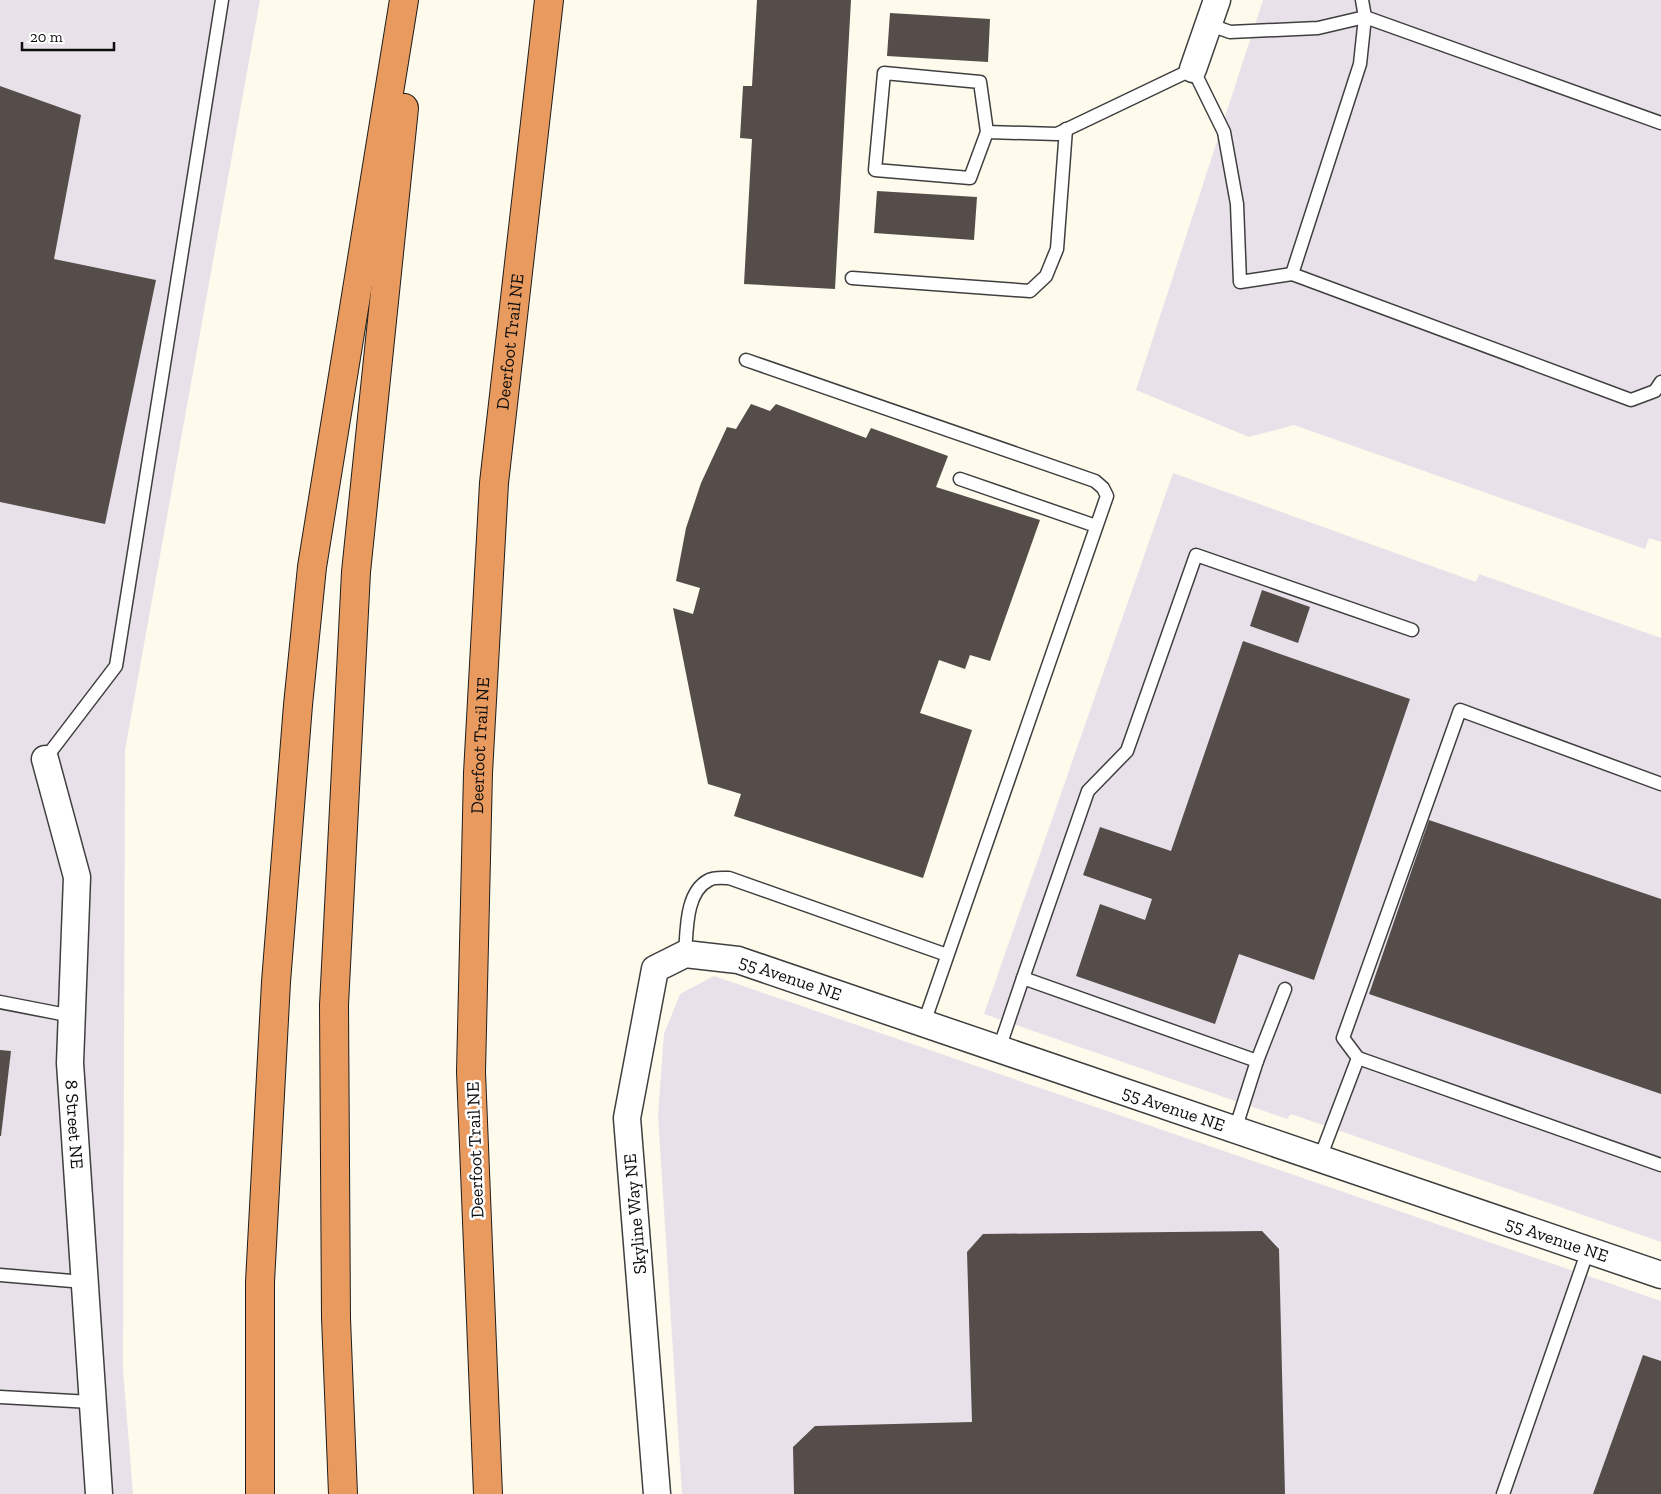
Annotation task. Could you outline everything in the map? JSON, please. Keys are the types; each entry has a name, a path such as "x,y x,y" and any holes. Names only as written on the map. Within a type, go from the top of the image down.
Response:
{"highway":[{"path":"260,1494 260,1282 276,982 298,705 312,567 404,0"},
{"path":"343,1494 336,1318 334,1005 356,572 415,0"},
{"name":"Deerfoot Trail NE","path":"488,1494 472,1072 478,773 494,483 549,0"}],"street":[{"path":"1193,70 1212,12"},
{"name":"8 Street NE","path":"44,759 77,877 70,1063 99,1494"},
{"name":"55 Avenue NE","path":"685,954 738,960 1661,1275"},
{"name":"Skyline Way NE","path":"657,1494 627,1118 655,968 685,954"}],"lane":[{"path":"44,759 116,666 222,0"},
{"path":"1292,274 1360,64 1365,17 1362,0"},
{"path":"1212,12 1230,32 1318,28 1365,17 1661,123"},
{"path":"987,132 1058,134 1193,70 1224,132 1237,204 1240,282 1292,274 1631,400 1655,391 1661,382"},
{"path":"884,73 980,82 987,132 970,178 875,170 884,73"},
{"path":"852,278 1030,291 1046,276 1057,249 1066,129"},
{"path":"746,360 1095,481 1103,488 1107,496 924,1023"},
{"path":"960,479 1096,526"},
{"path":"999,1049 1088,791 1127,751 1196,555 1412,630"},
{"path":"1661,784 1460,710 1343,1038 1358,1058 1661,1165"},
{"path":"685,954 688,915 696,891 710,879 728,878 947,955"},
{"path":"1023,978 1257,1061"},
{"path":"1235,1130 1257,1061 1285,989"},
{"path":"0,1002 72,1016"},
{"path":"1320,1158 1358,1058"},
{"path":"1502,1494 1588,1250"},
{"path":"0,1275 84,1282"},
{"path":"0,1397 92,1402"}],"shaded area":[{"path":"0,0 260,0 125,750 123,1369 133,1494 0,1494"},
{"path":"1263,0 1661,0 1661,542 1649,538 1645,549 1294,425 1249,437 1136,390"},
{"path":"1173,473 1476,582 1479,574 1661,638 1661,1242 1291,1114 1287,1119 984,1014"},
{"path":"714,976 1661,1301 1661,1494 682,1494 658,1115 664,1034 680,994"}],"building":[{"path":"757,0 851,0 835,289 744,284 752,139 740,138 743,86 752,86"},
{"path":"890,13 990,19 988,62 887,56"},
{"path":"0,86 81,115 54,259 156,280 105,524 0,502"},
{"path":"877,191 977,197 974,240 874,233"},
{"path":"751,404 770,411 776,404 866,438 871,428 948,456 936,487 1040,520 990,661 970,655 965,669 939,660 920,713 972,730 923,878 734,816 741,794 708,784 673,608 693,614 700,588 676,581 686,528 701,483 727,427 736,429"},
{"path":"1262,590 1310,607 1298,643 1250,626"},
{"path":"1243,641 1410,699 1314,980 1239,954 1215,1024 1076,976 1100,904 1145,920 1152,899 1083,875 1100,827 1171,851"},
{"path":"1429,820 1661,899 1661,1094 1369,994"},
{"path":"0,1050 11,1051 1,1136 0,1136"},
{"path":"1262,1231 1279,1249 1285,1494 794,1494 793,1447 815,1426 972,1422 967,1252 983,1234"},
{"path":"1643,1355 1661,1361 1661,1494 1593,1494"}]}
